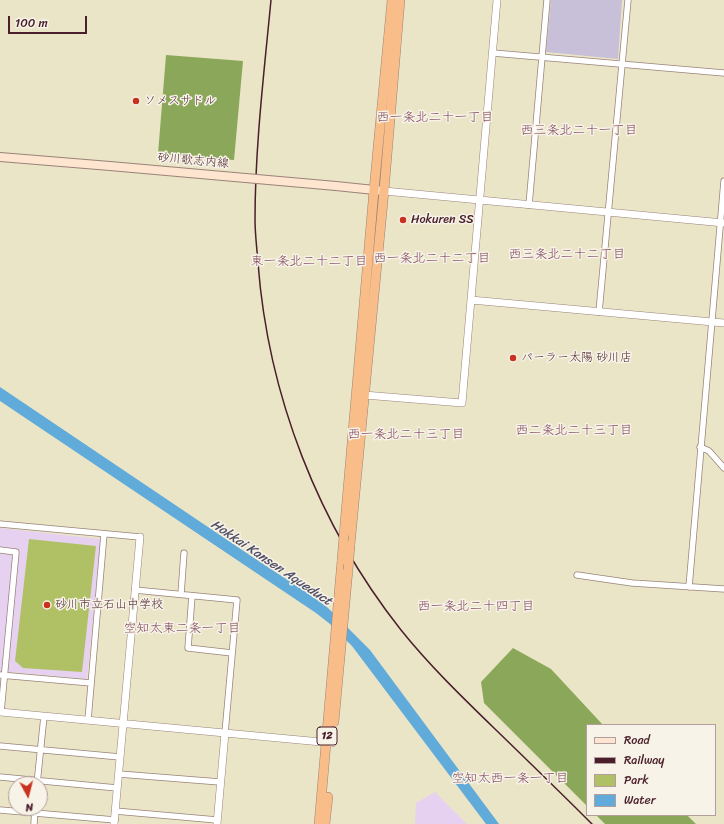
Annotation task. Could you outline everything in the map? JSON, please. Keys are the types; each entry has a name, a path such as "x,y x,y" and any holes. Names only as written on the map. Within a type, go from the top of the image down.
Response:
{"highway":[{"name":"12","path":"319,824 338,649 344,535 392,0"},
{"name":"12","path":"341,611 348,570 384,191 400,0"},
{"name":"12","path":"325,824 329,742"}],"main road":[{"name":"砂川歌志内線","path":"0,157 384,191"}],"street":[{"path":"364,395 462,403 497,0"},
{"path":"529,205 547,0"},
{"path":"599,312 610,212 628,0"},
{"path":"493,53 724,74"},
{"path":"689,586 700,447 722,222 724,181"},
{"path":"384,191 722,222"},
{"path":"471,300 724,323"},
{"path":"700,447 709,451 724,468"},
{"path":"0,524 140,537 114,822 48,812"},
{"path":"88,720 104,534"},
{"path":"0,550 16,552 2,676 0,712 329,742"},
{"path":"180,594 184,552"},
{"path":"577,575 632,583 724,589"},
{"path":"115,811 217,822 237,600 135,590"},
{"path":"192,596 188,648 232,653"},
{"path":"2,676 91,683"},
{"path":"38,776 44,716"},
{"path":"0,746 120,757"},
{"path":"119,774 220,782"},
{"path":"48,783 117,788"}],"shaded area":[{"path":"551,0 622,0 618,59 546,52"},
{"name":"砂川市立石山中学校","path":"0,528 101,539 87,679 0,671"},
{"path":"435,792 467,824 415,824 416,803"}],"green space":[{"path":"166,55 243,61 234,160 158,154"},
{"name":"砂川市立石山中学校","path":"29,539 96,546 82,672 23,668 15,661"},
{"path":"513,648 551,669 602,724 586,724 586,805 484,703 481,682"},
{"path":"597,816 688,816 696,824 605,824"}],"water":[{"path":"0,387 328,608 370,650 499,824 486,824 352,646 330,624 316,613 0,401"}],"railway":[{"path":"271,0 258,138 255,193 256,236 264,312 273,361 286,409 302,457 322,503 345,547 371,589 401,630 458,693 592,824"}],"place":[{"name":"ソメスサドル","path":"136,101"},
{"name":"Hokuren SS","path":"403,220"},
{"name":"パーラー太陽 砂川店","path":"513,358"},
{"name":"砂川市立石山中学校","path":"47,605"}],"district":[{"name":"西一条北二十一丁目","path":"435,118"},
{"name":"西三条北二十一丁目","path":"579,131"},
{"name":"西三条北二十二丁目","path":"567,255"},
{"name":"西一条北二十二丁目","path":"432,259"},
{"name":"東一条北二十二丁目","path":"309,262"},
{"name":"西二条北二十三丁目","path":"574,431"},
{"name":"西一条北二十三丁目","path":"406,435"},
{"name":"西一条北二十四丁目","path":"476,607"},
{"name":"空知太東二条一丁目","path":"182,629"},
{"name":"空知太西一条一丁目","path":"510,779"}],"water label":[{"name":"Hokkai Kansen Aqueduct","path":"271,563"}]}
